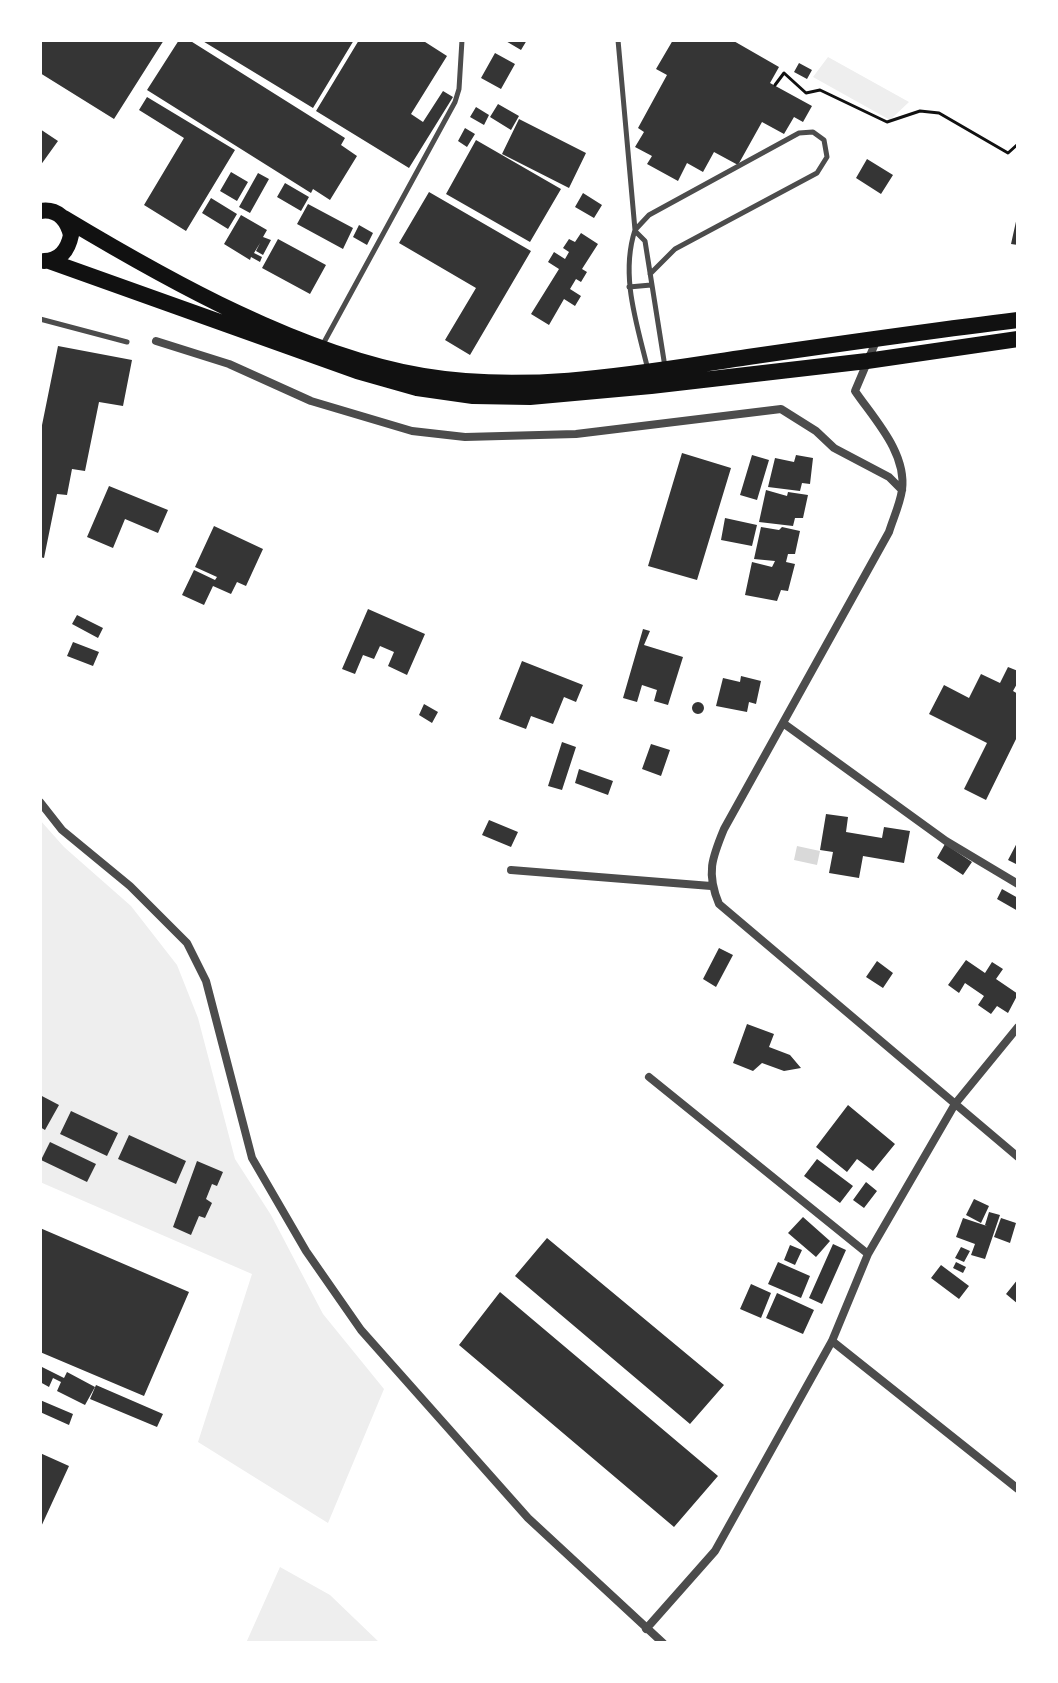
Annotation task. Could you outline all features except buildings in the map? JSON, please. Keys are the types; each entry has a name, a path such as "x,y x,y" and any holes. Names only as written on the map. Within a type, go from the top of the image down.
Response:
{"highway":[{"path":"40,211 56,212 143,265 319,353"},
{"path":"45,261 58,258 69,244 71,235 64,218"},
{"path":"45,261 319,353 420,375 474,382 658,378 867,361 1018,339"},
{"path":"658,378 877,338 1018,320"}],"street":[{"path":"877,338 855,391 891,443 901,471 902,490 889,532 724,829 710,870 711,886 719,904 1018,1157"},
{"path":"156,341 229,364 311,401 412,431 465,437 576,434 781,409 816,431 834,448 889,477 902,490"},
{"path":"783,723 946,841 1018,884"},
{"path":"40,802 62,830 130,886 187,943 206,981 252,1158 306,1251 361,1330 528,1518 663,1643"},
{"path":"511,870 711,886"},
{"path":"646,1629 715,1551 832,1341 868,1254 955,1104 1018,1027"},
{"path":"649,1077 868,1254"},
{"path":"832,1341 1018,1489"}],"lane":[{"path":"319,353 455,102 459,89 462,40"},
{"path":"618,40 635,230 628,252 629,287 658,378"},
{"path":"635,230 649,215 799,133 813,132 824,140 827,157 817,173 675,249 650,274"},
{"path":"635,230 645,241 658,378"},
{"path":"629,287 651,285"},
{"path":"40,319 127,342"}],"path":[{"path":"775,85 784,73 806,93 820,90 887,122 920,111 939,113 1008,153 1018,144"}],"shaded area":[{"path":"828,57 909,102 890,120 813,77"},
{"path":"40,820 64,847 131,906 177,965 198,1018 235,1159 271,1215 323,1314 384,1389 328,1523 198,1442 252,1274 40,1182"},
{"path":"797,846 820,851 817,865 794,860"},
{"path":"280,1567 330,1595 380,1643 246,1643"}]}
